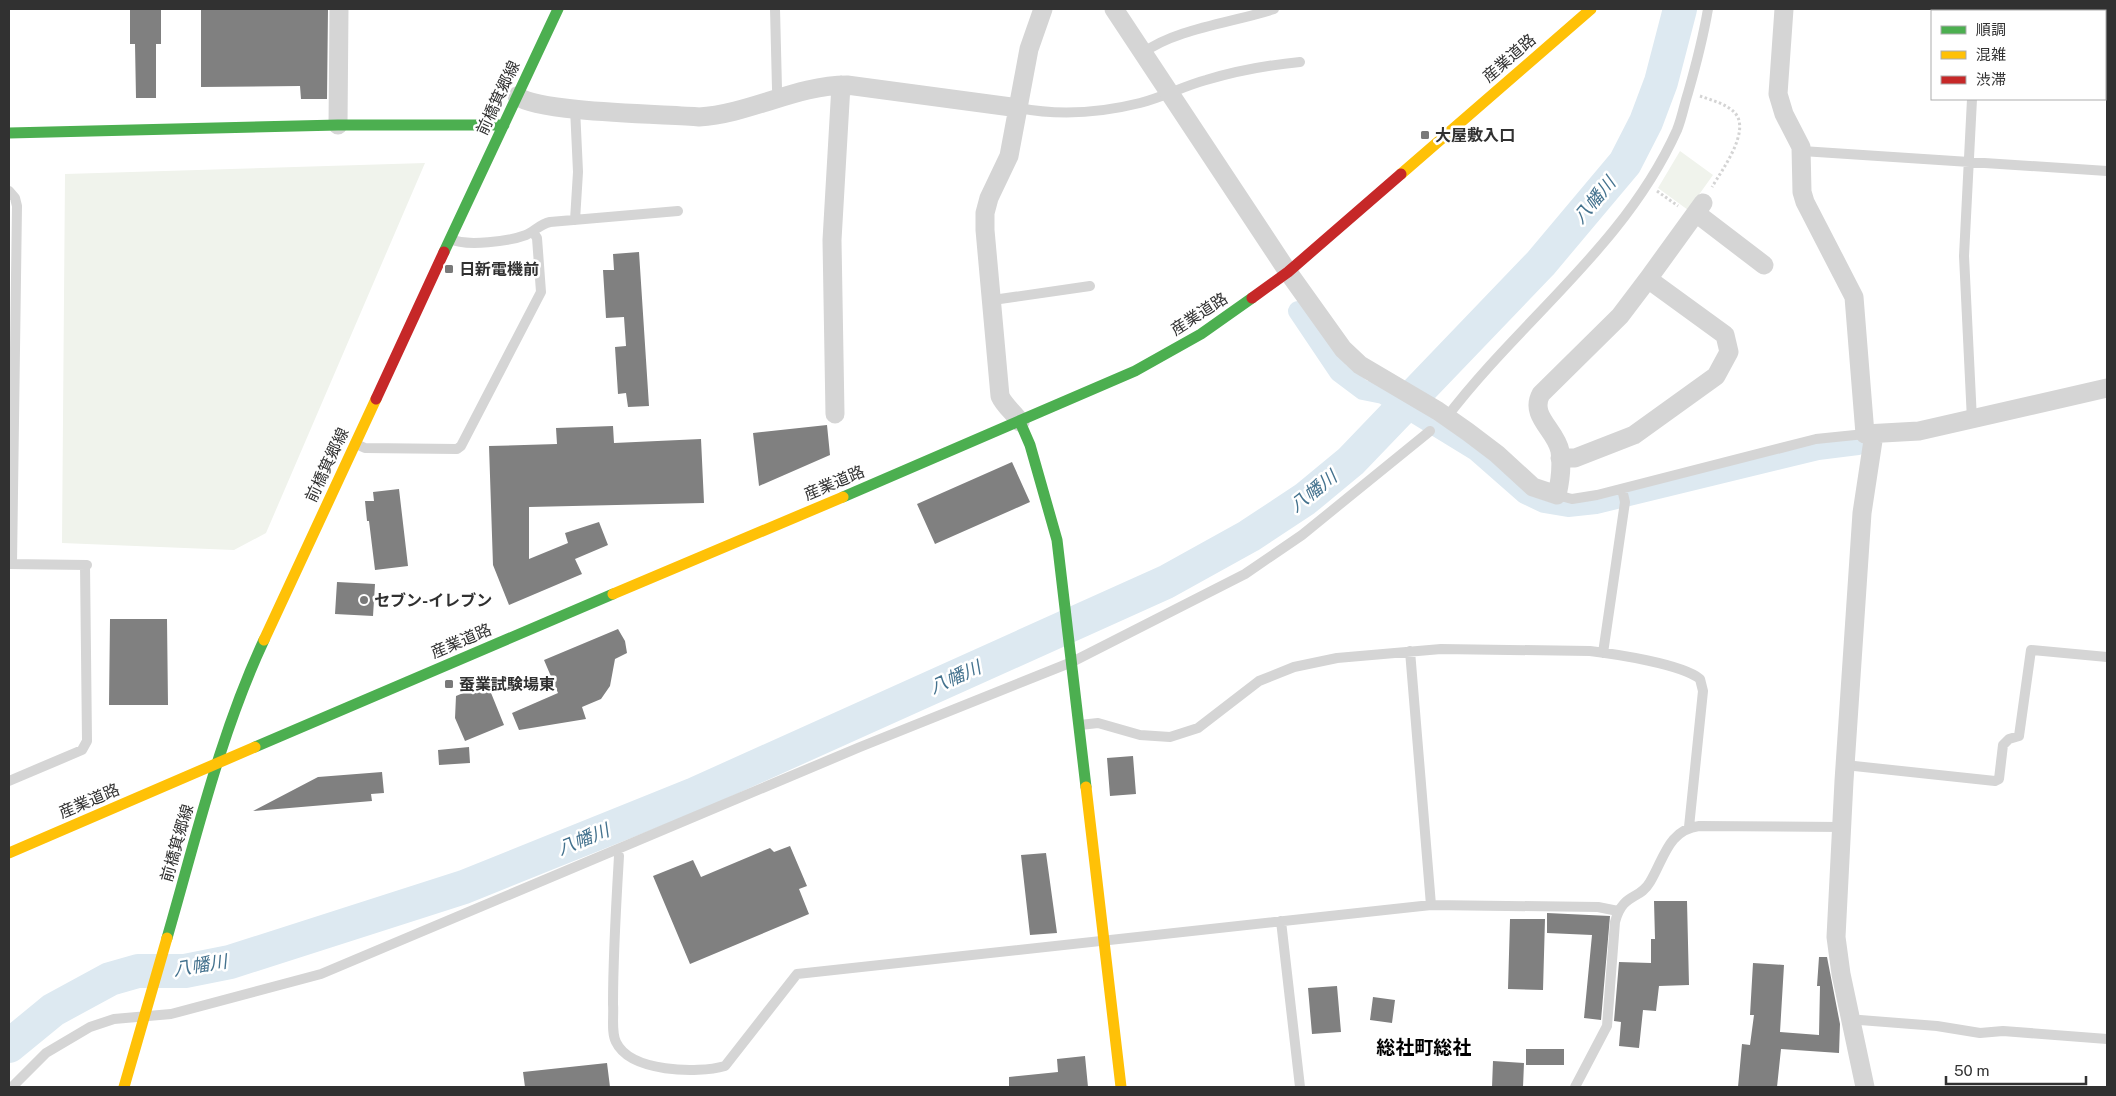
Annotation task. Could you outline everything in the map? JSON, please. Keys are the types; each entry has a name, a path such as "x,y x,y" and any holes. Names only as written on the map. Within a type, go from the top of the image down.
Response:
{"street":[{"path":"338,125 339,9"},
{"name":"前橋箕郷線","path":"145,1013 217,765 250,669 558,9"},
{"path":"1043,9 1029,49 1009,156 989,198 985,213 985,230 993,300 1000,396 1005,406 1015,413 1030,445 1052,516 1057,540 1105,940 1120,1087"},
{"path":"1114,9 1167,92 1288,272 1343,349 1360,365 1442,415 1497,454 1533,487 1557,495 1560,458 1558,447 1537,410 1538,399 1620,316 1697,211 1764,265"},
{"name":"産業道路","path":"9,853 464,657 1020,422 1103,386 1167,353 1237,310 1288,272 1591,9"},
{"path":"1784,9 1778,94 1784,114 1802,150 1802,192 1805,202 1854,297 1869,434 1845,765 1836,937 1840,974 1865,1087"},
{"path":"517,96 529,102 575,108 709,116 841,85 1019,108"},
{"path":"835,414 832,240 841,85"},
{"path":"9,133 338,125 504,125"},
{"path":"1560,458 1574,458 1634,435 1716,376 1729,352 1725,335 1648,279"},
{"path":"1869,434 1919,431 2107,388"},
{"path":"124,1087 145,1013"}],"lane":[{"path":"775,9 777,89 780,98"},
{"path":"1143,53 1154,45 1199,29 1274,9"},
{"path":"1442,415 1607,242 1648,184 1678,128 1698,60 1708,9"},
{"path":"1019,108 1048,113 1105,110 1142,102 1207,79 1274,64 1300,62"},
{"path":"1972,100 1964,256 1972,420"},
{"path":"575,108 578,172 575,220"},
{"path":"1802,150 1968,163 2107,171"},
{"path":"9,191 15,198 17,206 11,564 86,566 87,741 82,750 9,781"},
{"path":"450,239 462,244 512,239 533,232 545,223 678,211"},
{"path":"355,444 365,448 457,449 461,446 541,292 537,238 533,232"},
{"path":"993,300 1090,286"},
{"path":"12,1087 46,1053 75,1034 114,1019 145,1013 171,1014 321,974 1071,657 1244,574 1302,535 1430,431"},
{"path":"1557,495 1572,499 1816,439 1869,434"},
{"path":"1603,653 1626,502 1622,488"},
{"path":"1079,726 1098,723 1140,735 1170,737 1198,728 1226,704 1269,676 1294,667 1337,658 1410,651 1484,650 1603,653 1687,671 1700,679 1703,691 1689,827"},
{"path":"1845,765 1995,781 1999,779 2003,745 2009,739 2019,736 2031,650 2107,657"},
{"path":"1410,651 1431,905"},
{"path":"1575,1087 1607,1026 1615,922 1618,911 1626,900 1650,883 1666,849 1676,836 1689,827 1841,827"},
{"path":"617,850 619,856 613,941 614,1038 628,1057 642,1063 694,1070 725,1066 797,974 1431,905 1598,906 1618,911"},
{"path":"1281,921 1300,1087"},
{"path":"1851,1023 1860,1020 1937,1026 1980,1034 2003,1031 2107,1039"}],"path":[{"path":"1648,184 1697,211 1739,138 1739,121 1735,113 1728,108 1688,91"}],"shaded area":[{"path":"1680,151 1713,175 1688,210 1658,188"},
{"path":"425,163 266,533 234,550 62,543 65,174"}],"building":[{"path":"130,9 161,9 161,44 156,44 156,98 136,98 135,44 130,44"},
{"path":"201,9 328,9 327,99 301,99 300,86 201,87"},
{"path":"639,252 649,406 628,407 626,393 618,394 615,347 626,346 624,317 606,318 603,270 614,270 613,254"},
{"path":"827,425 830,455 759,486 753,433"},
{"path":"613,426 614,443 701,439 704,503 529,507 529,559 568,543 565,533 599,522 608,545 575,559 582,574 509,605 493,565 489,446 557,444 556,428"},
{"path":"1012,462 1030,502 935,544 917,504"},
{"path":"399,489 408,566 375,570 365,501 374,501 373,492"},
{"path":"337,582 375,584 373,616 335,614"},
{"path":"110,619 167,619 168,705 109,705"},
{"path":"618,629 625,641 627,653 615,659 610,686 601,699 582,707 586,719 519,730 512,713 558,693 544,660"},
{"path":"487,683 504,725 465,741 455,718 456,696"},
{"path":"469,747 470,763 439,765 438,750"},
{"path":"1133,756 1136,794 1110,796 1107,758"},
{"path":"382,772 384,793 371,794 372,801 253,811 318,777"},
{"path":"790,846 807,886 799,889 809,914 690,964 653,876 693,860 701,877 770,848 774,852"},
{"path":"1046,853 1057,933 1030,935 1021,855"},
{"path":"1654,901 1687,901 1689,985 1659,986 1656,1011 1643,1010 1639,1048 1619,1046 1621,1022 1614,1021 1619,962 1651,963 1651,939 1655,939"},
{"path":"1547,913 1610,916 1601,1020 1584,1018 1592,935 1547,933"},
{"path":"1510,919 1545,919 1543,990 1508,989"},
{"path":"1819,957 1827,957 1840,1024 1839,1053 1781,1049 1777,1087 1738,1087 1742,1044 1750,1045 1754,1015 1750,1015 1753,963 1784,965 1780,1032 1819,1035 1820,986 1817,986"},
{"path":"1337,986 1341,1032 1312,1034 1308,988"},
{"path":"1373,997 1395,1000 1392,1023 1370,1020"},
{"path":"1526,1049 1564,1049 1564,1065 1526,1065"},
{"path":"1085,1056 1088,1087 1009,1087 1009,1077 1058,1072 1057,1059"},
{"path":"1493,1061 1524,1063 1523,1087 1492,1087"},
{"path":"607,1063 610,1087 525,1087 523,1072"}],"waterway":[{"name":"八幡川","path":"9,1046 53,1010 110,979 138,971 185,971 230,962 464,887 695,794 1166,582 1249,536 1305,499 1351,461 1541,263 1625,163 1646,122 1661,82 1680,9"},
{"path":"1298,311 1339,372 1363,390 1383,394 1476,451 1525,494 1544,503 1568,507 1596,504 1818,450 1858,445"}],"traffic: fast":[{"path":"444,252 558,9"},
{"path":"9,133 338,125 504,125"},
{"path":"843,497 1135,371 1201,334 1252,298"},
{"path":"1020,422 1030,445 1057,540 1086,787"},
{"path":"255,747 613,594"},
{"path":"167,938 210,787 234,712 264,640"}],"traffic: slow":[{"path":"1401,174 1591,9"},
{"path":"264,640 376,399"},
{"path":"613,594 843,497"},
{"path":"9,853 255,747"},
{"path":"1086,787 1121,1087"},
{"path":"124,1087 167,938"}],"traffic: jam":[{"path":"1252,298 1288,272 1401,174"},
{"path":"376,399 444,252"}],"place":[{"name":"大屋敷入口","path":"1425,135"},
{"name":"日新電機前","path":"449,269"},
{"name":"セブン-イレブン","path":"364,600"},
{"name":"蚕業試験場東","path":"449,684"}],"district":[{"name":"総社町総社","path":"1424,1047"}]}
